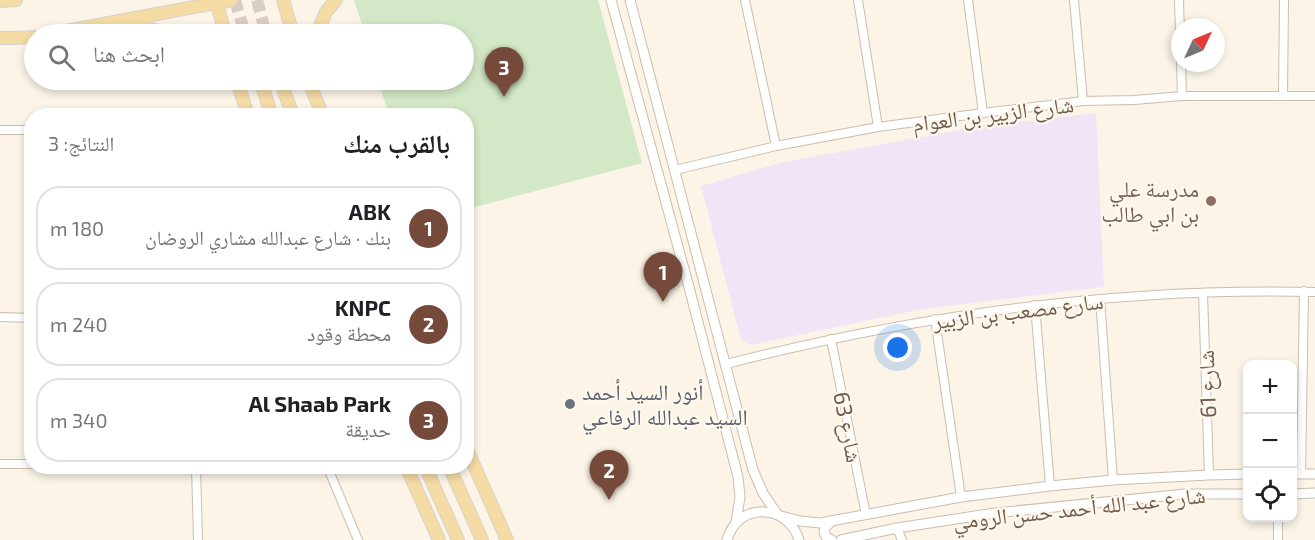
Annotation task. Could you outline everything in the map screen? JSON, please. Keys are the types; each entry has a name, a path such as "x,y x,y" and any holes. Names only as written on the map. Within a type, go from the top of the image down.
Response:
{"main road":[{"path":"0,1 15,0"},
{"path":"106,24 216,1 231,0"},
{"path":"283,0 290,24"},
{"path":"321,24 326,12 336,0"},
{"path":"216,1 222,24"},
{"path":"123,21 133,24"},
{"path":"0,38 24,38"},
{"path":"0,47 15,38"},
{"path":"236,90 242,98"},
{"path":"240,90 245,108"},
{"path":"263,90 269,108"},
{"path":"284,90 290,108"},
{"path":"313,90 320,108"},
{"path":"474,465 507,540"},
{"path":"410,474 439,540"},
{"path":"429,474 458,540"},
{"path":"453,474 482,540"}],"street":[{"path":"611,0 736,471 740,497 736,522 727,540"},
{"path":"630,0 753,470 772,508 793,527 799,540"},
{"path":"745,0 776,146"},
{"path":"858,0 878,127"},
{"path":"968,0 983,113"},
{"path":"1074,0 1083,102"},
{"path":"1179,0 1180,18"},
{"path":"1283,96 1284,0"},
{"path":"1181,72 1182,96"},
{"name":"شارع الزبير بن العوام","path":"675,170 776,146 878,127 983,113 1083,102 1182,96 1315,96"},
{"path":"0,130 24,130"},
{"path":"690,291 694,296 699,297 704,293 706,286"},
{"path":"1304,291 1297,473 1315,474"},
{"name":"سارع مصعب بن الزبير","path":"726,364 831,339 1035,305 1203,293 1315,291"},
{"name":"شارع 61","path":"1203,293 1209,475"},
{"name":"شارع عبد الله أحمد حسن الرومي","path":"1100,299 1113,480"},
{"name":"شارع عبد الله أحمد حسن الرومي","path":"1035,305 1050,486"},
{"path":"0,317 24,318"},
{"path":"935,320 961,497"},
{"name":"شارع 63","path":"831,339 866,515"},
{"path":"0,464 24,464"},
{"path":"736,471 745,477 749,476 753,470"},
{"path":"197,474 198,540"},
{"path":"330,474 358,540"},
{"name":"شارع عبد الله أحمد حسن الرومي","path":"736,522 748,514 770,512 807,522 831,522 961,497 1050,486 1113,480 1243,474"},
{"path":"1297,494 1315,493"},
{"name":"شارع عبد الله أحمد حسن الرومي","path":"841,540 968,516 1185,494 1243,494"},
{"path":"831,522 825,527 824,532 826,537 832,540"},
{"path":"1278,522 1278,540"},
{"path":"897,528 902,540"}],"shaded area":[{"path":"1096,113 1104,287 922,309 751,345 741,340 701,186 784,162 983,126"}],"green space":[{"path":"354,0 598,0 642,163 474,207 474,108 387,108 381,90 474,90 474,24 362,24"}],"tunnel":[{"path":"235,0 242,24"},
{"path":"257,0 263,24"}],"place":[{"name":"Al Shaab Park","path":"504,97"},
{"name":"مدرسة علي بن ابي طالب","path":"1211,201"},
{"name":"ABK","path":"663,302"},
{"name":"أنور السيد أحمد السيد عبدالله الرفاعي","path":"570,404"},
{"name":"KNPC","path":"609,500"}]}
